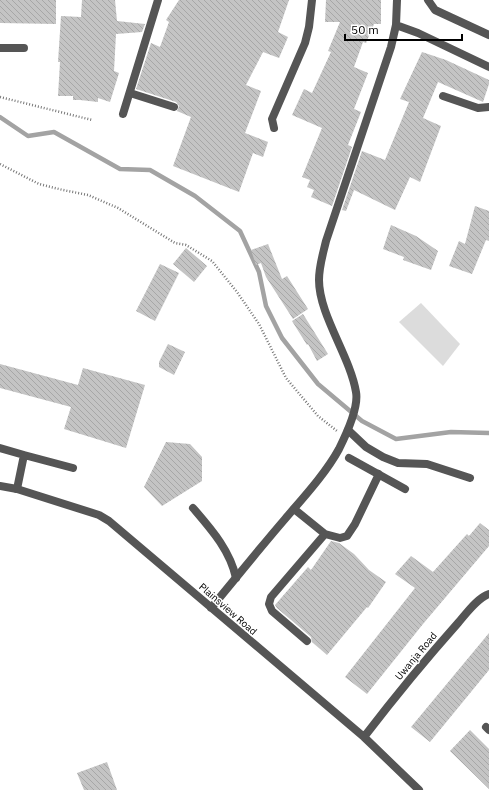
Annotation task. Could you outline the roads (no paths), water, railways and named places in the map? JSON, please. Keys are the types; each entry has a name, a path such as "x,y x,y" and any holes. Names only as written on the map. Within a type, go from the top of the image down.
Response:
{"street":[{"path":"123,114 158,0"},
{"path":"274,128 272,119 305,43 309,27 312,0"},
{"path":"211,608 328,466 339,450 355,407 357,393 351,372 323,303 319,281 321,259 356,150 384,73 396,24 396,0"},
{"path":"428,0 435,10 489,35"},
{"path":"396,24 489,67"},
{"path":"0,48 24,48"},
{"path":"130,93 174,107"},
{"path":"443,96 478,108 489,107"},
{"path":"346,433 383,457 398,463 427,464 470,478"},
{"path":"0,448 73,468"},
{"path":"17,490 24,455"},
{"path":"349,458 405,489"},
{"path":"294,509 326,534 340,538 347,536 355,524 379,474"},
{"name":"Plainsview Road","path":"0,486 105,518 364,737 419,790"},
{"path":"193,508 214,533 233,565 236,578"},
{"path":"307,641 272,611 269,604 271,597 326,534"},
{"name":"Uwanja Road","path":"364,737 386,707 445,638 475,605 489,594"}],"waterway":[{"path":"0,117 28,136 54,132 120,169 150,170 195,196 240,231 259,272 266,306 282,338 318,384 362,421 396,439 451,432 489,433"}]}
